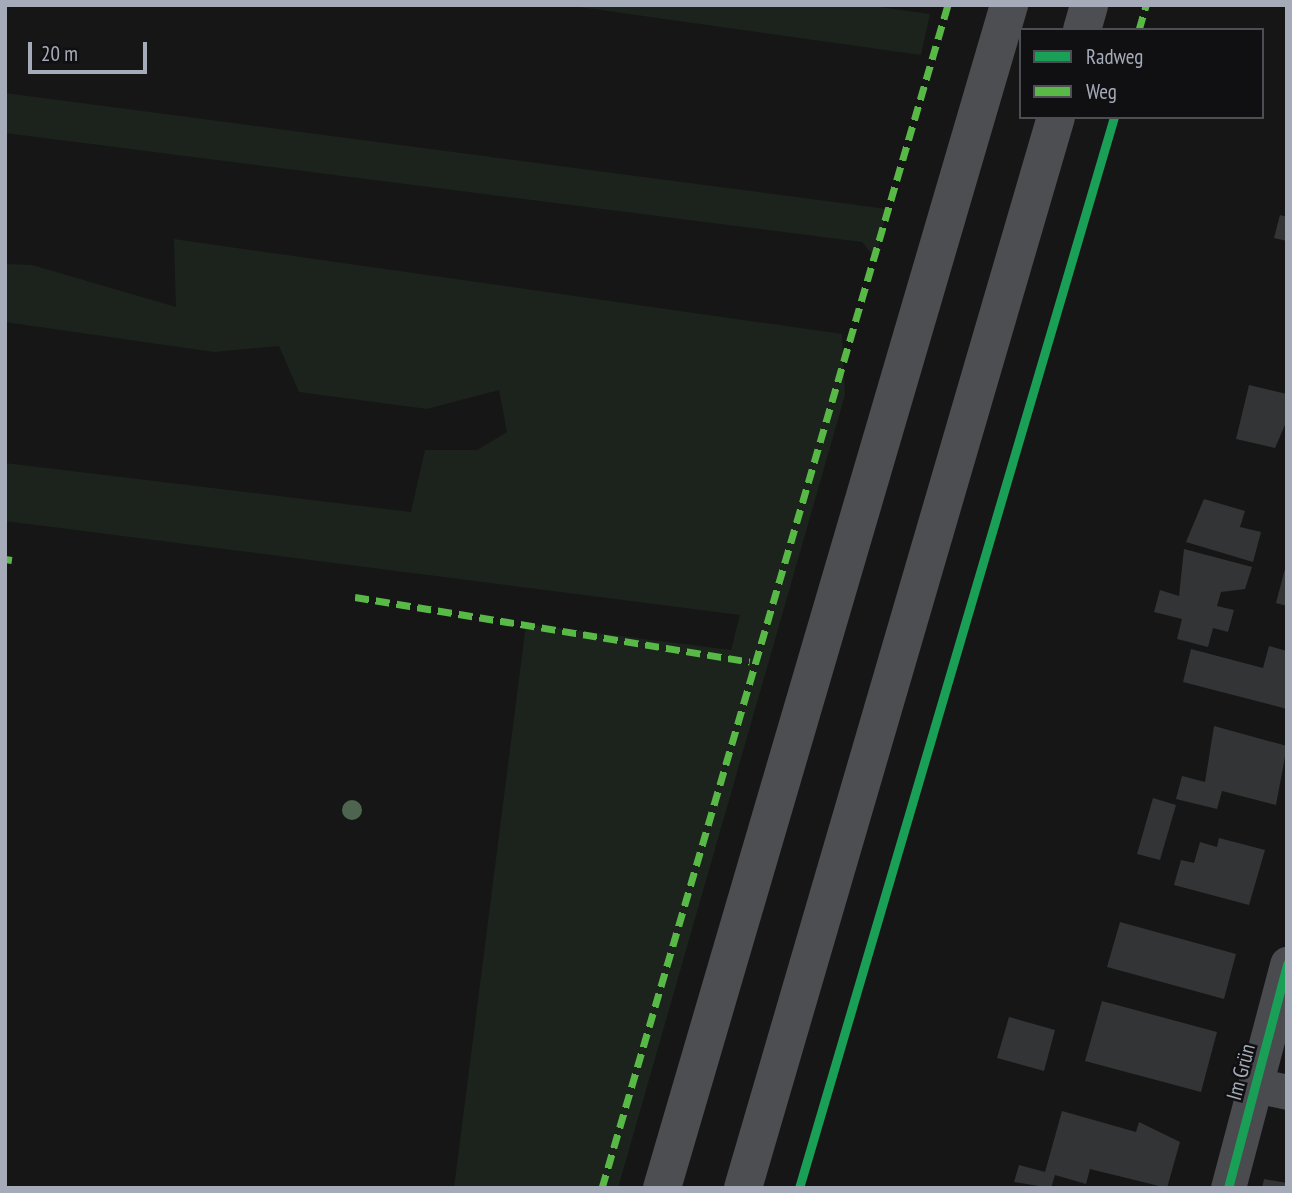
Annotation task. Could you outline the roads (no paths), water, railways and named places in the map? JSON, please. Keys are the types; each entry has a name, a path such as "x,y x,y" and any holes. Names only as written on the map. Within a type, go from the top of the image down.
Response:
{"main road":[{"path":"662,1188 1009,5"},
{"path":"1083,28 1089,5"},
{"path":"743,1188 1055,119"}],"street":[{"name":"Im Grün","path":"1228,1188 1271,1089 1287,964"}]}
